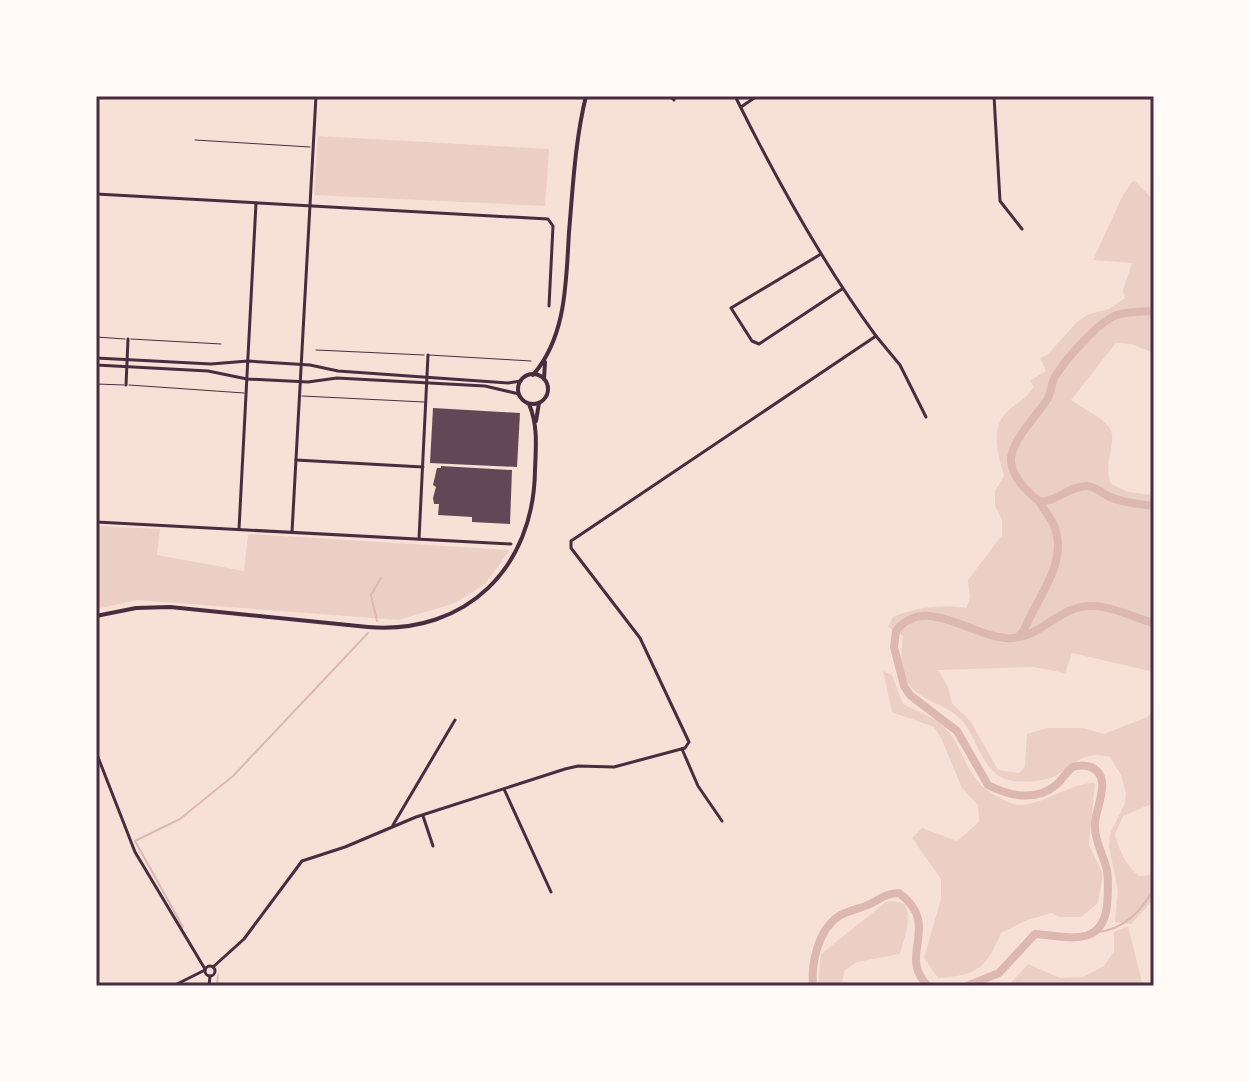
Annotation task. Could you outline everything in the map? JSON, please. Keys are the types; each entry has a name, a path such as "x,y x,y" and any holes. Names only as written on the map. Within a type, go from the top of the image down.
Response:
{"main road":[{"path":"96,616 136,608 170,607 400,628 439,620 456,612 501,575 520,546 533,502 536,423 539,403 547,394 544,379 548,352 564,301 576,153 586,96"},
{"path":"536,423 529,404 519,394 521,381 533,375 548,352"},
{"path":"533,375 544,379"},
{"path":"529,404 539,403"}],"street":[{"path":"292,532 316,96"},
{"path":"735,96 770,168 821,254 842,289 900,365 926,417"},
{"path":"741,107 757,96"},
{"path":"994,96 1000,201 1022,229"},
{"path":"96,194 548,219 553,226 549,306"},
{"path":"239,529 256,203"},
{"path":"821,254 731,308 752,341 759,344 842,289"},
{"path":"173,986 213,967 244,939 302,861 422,815 578,766 614,767 682,749 689,742 640,638 571,548 571,541 876,336"},
{"path":"126,385 128,339"},
{"path":"419,539 428,355"},
{"path":"96,358 211,364 248,361 301,364 338,371 508,383 521,381"},
{"path":"96,365 208,371 247,379 300,382 337,378 485,386 519,394"},
{"path":"296,460 423,467"},
{"path":"96,522 511,544"},
{"path":"393,825 455,720"},
{"path":"682,749 698,786 722,821"},
{"path":"96,752 135,852 210,976"},
{"path":"504,789 551,892"},
{"path":"422,815 433,846"},
{"path":"209,986 213,967"}],"lane":[{"path":"195,140 313,147"},
{"path":"96,337 221,344"},
{"path":"316,350 531,361"},
{"path":"96,384 246,393"},
{"path":"299,396 426,402"}],"shaded area":[{"path":"318,136 549,149 545,206 314,195"},
{"path":"1135,181 1154,201 1154,353 1131,344 1116,343 1071,400 1101,419 1112,432 1108,468 1111,484 1128,492 1154,495 1154,672 1072,653 1065,673 1033,667 938,670 948,687 952,703 971,722 998,770 1019,773 1025,767 1027,734 1048,728 1083,728 1104,734 1147,717 1154,710 1154,803 1123,816 1115,835 1134,871 1139,876 1154,875 1154,899 1131,924 1115,922 1118,891 1109,847 1110,834 1125,803 1126,793 1121,775 1110,757 1092,755 1080,759 1045,779 1013,781 1003,778 988,766 969,730 957,716 920,695 908,683 902,666 903,636 888,627 893,617 910,611 938,606 966,608 970,598 968,580 1002,535 1002,520 995,506 995,491 1004,476 997,441 999,423 1031,391 1031,380 1046,371 1040,358 1047,355 1078,321 1089,314 1109,309 1125,298 1123,290 1132,263 1093,260 1123,195"},
{"path":"96,526 160,529 157,555 244,571 248,534 510,550 485,584 455,603 399,620 137,600 96,609"},
{"path":"883,671 892,675 903,704 941,724 979,782 1006,801 1017,805 1029,804 1077,786 1095,783 1089,845 1103,874 1098,903 1081,917 1060,917 1052,913 1027,920 1001,933 985,963 978,968 962,975 938,978 924,958 941,899 941,879 912,838 922,828 957,841 979,822 978,805 962,788 934,727 892,712"},
{"path":"886,902 904,904 908,916 900,954 857,962 845,970 841,986 818,986 821,954"},
{"path":"1128,926 1143,986 1008,986 1028,964 1060,978 1083,977 1104,966 1114,951 1114,932"}],"building":[{"path":"433,408 520,413 517,467 430,463"},
{"path":"437,468 512,470 510,524 472,522 472,517 438,515 439,504 434,504 436,487 433,485"}],"waterway":[{"path":"1154,311 1117,315 1084,341 1056,375 1048,398 1015,445 1011,461 1017,478 1039,501 1051,500 1087,486 1120,501 1154,506"},
{"path":"1018,637 1049,581 1057,555 1055,528 1039,501"},
{"path":"377,621 371,595 381,578"},
{"path":"967,986 999,973 1035,934 1080,937 1098,929 1104,920 1107,870 1095,829 1102,792 1101,778 1091,767 1080,766 1073,767 1056,785 1040,794 1022,796 988,785 957,731 910,695 904,686 894,647 896,631 920,616 934,616 992,636 1015,638 1032,633 1071,610 1092,606 1113,609 1154,623"},
{"path":"183,927 135,841 180,819 233,776 368,633"},
{"path":"1097,932 1115,928 1131,918 1154,888"},
{"path":"813,986 817,948 832,922 843,914 899,893 912,905 918,917 916,963 919,974 928,986"},
{"path":"217,986 218,975"}]}
